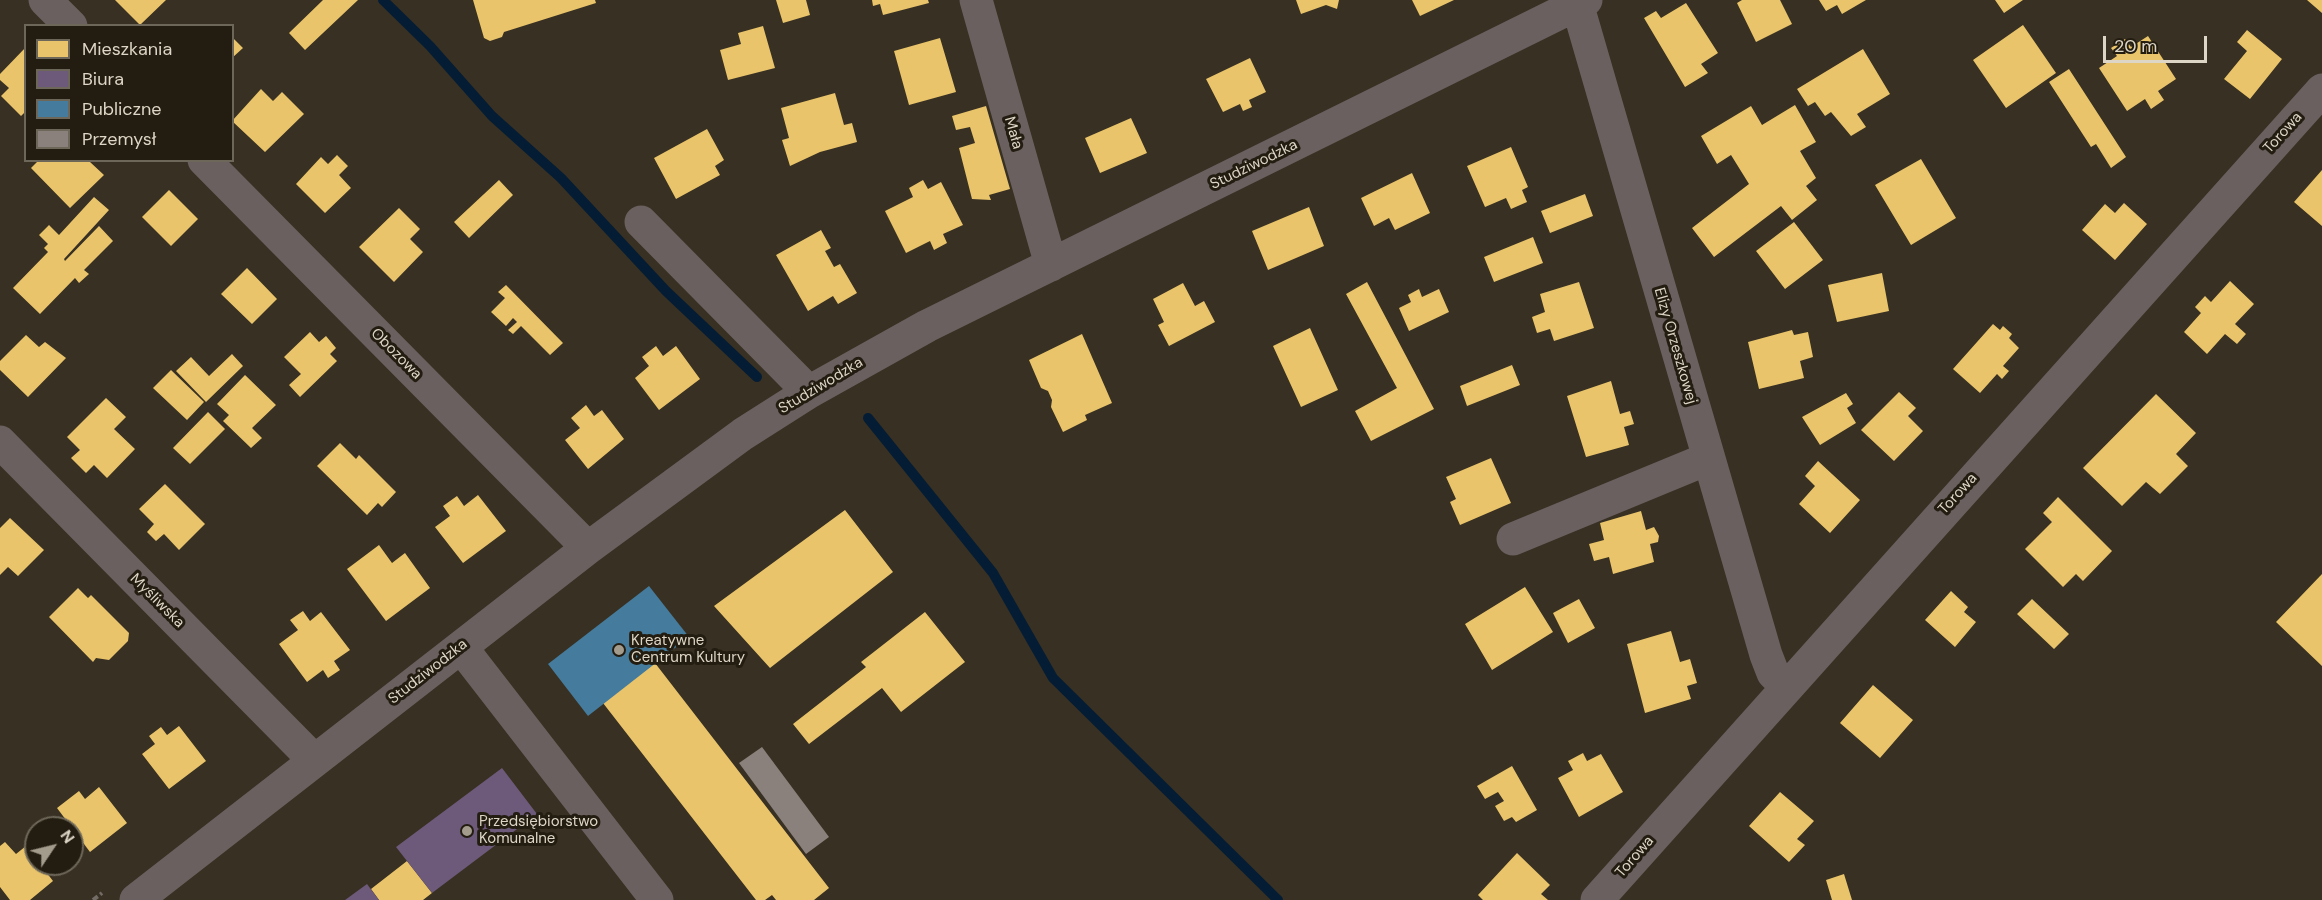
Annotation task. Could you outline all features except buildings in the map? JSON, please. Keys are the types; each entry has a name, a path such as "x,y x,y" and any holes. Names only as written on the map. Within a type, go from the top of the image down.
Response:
{"street":[{"path":"45,0 69,24"},
{"name":"Mała","path":"976,0 1051,265"},
{"name":"Studziwodzka","path":"136,900 588,548 743,434 809,392 927,326 1580,2"},
{"name":"Elizy Orzeszkowej","path":"1580,2 1707,459 1766,655 1773,673 1786,686"},
{"name":"Torowa","path":"1597,900 1786,686 2322,90"},
{"name":"Obozowa","path":"206,162 588,548"},
{"path":"641,222 809,392"},
{"name":"Myśliwska","path":"0,441 314,760"},
{"path":"1514,539 1707,459"},
{"path":"461,647 657,900"}],"waterway":[{"path":"383,0 430,46 492,116 561,178 666,291 757,377"},
{"path":"868,418 993,573 1053,678 1278,900"}],"place":[{"name":"Kreatywne Centrum Kultury","path":"619,650"},
{"name":"Przedsiębiorstwo Komunalne","path":"467,831"}]}
